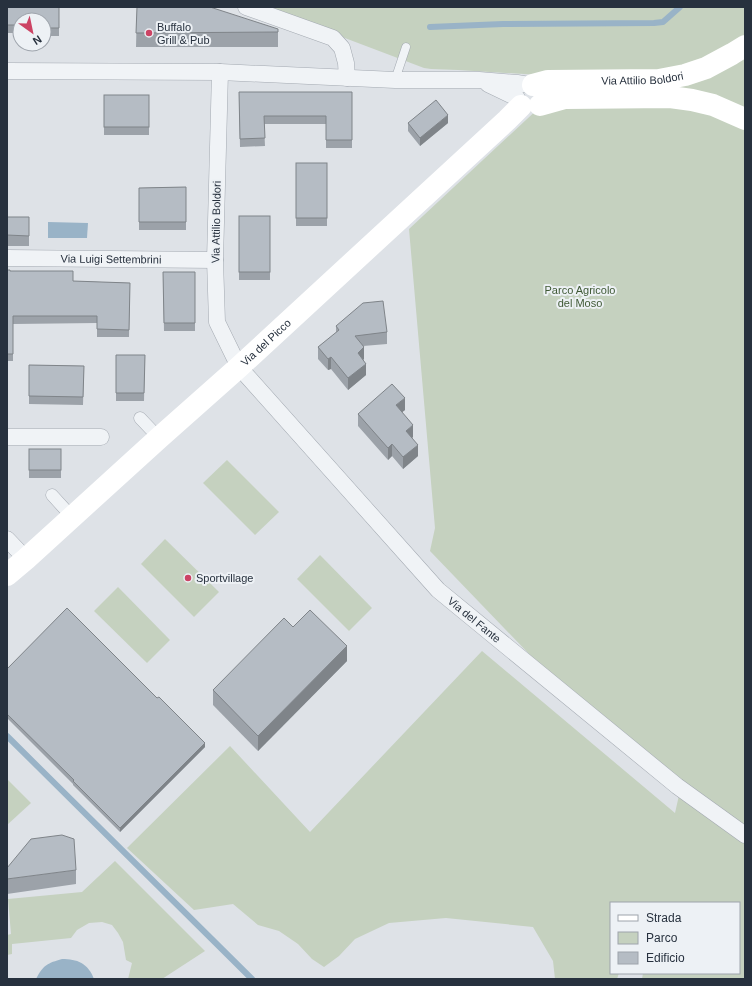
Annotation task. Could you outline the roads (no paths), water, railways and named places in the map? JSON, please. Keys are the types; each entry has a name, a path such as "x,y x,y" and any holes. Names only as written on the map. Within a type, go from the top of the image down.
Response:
{"main road":[{"name":"Via Attilio Boldori","path":"528,96 548,81 659,80 685,75 706,68 745,46"},
{"name":"Via Attilio Boldori","path":"528,96 565,98 670,97 713,105 745,119"},
{"name":"Via del Picco","path":"7,576 196,405 237,362 501,125 528,96"}],"street":[{"path":"246,7 333,38 342,48 346,63 347,78"},
{"name":"Via Attilio Boldori","path":"7,71 220,72 395,80 479,80 528,96"},
{"name":"Via Attilio Boldori","path":"220,72 215,260 217,322 237,362"},
{"name":"Via Luigi Settembrini","path":"7,258 215,260"},
{"name":"Via del Fante","path":"237,362 438,590 677,786 745,835"},
{"path":"140,418 159,438"},
{"path":"7,437 101,437"},
{"path":"52,495 72,517"},
{"path":"7,539 26,559"}],"lane":[{"path":"395,80 406,47"}],"water":[{"path":"48,222 88,223 87,238 48,238"},
{"path":"62,959 81,963 89,969 94,979 36,979 46,965"}],"waterway":[{"path":"430,27 503,24 654,23 663,22 680,7"},
{"path":"7,736 252,979"}],"place":[{"name":"Buffalo Grill & Pub","path":"149,33"},
{"name":"Sportvillage","path":"188,578"}],"park label":[{"name":"Parco Agricolo del Moso","path":"580,296"}]}
